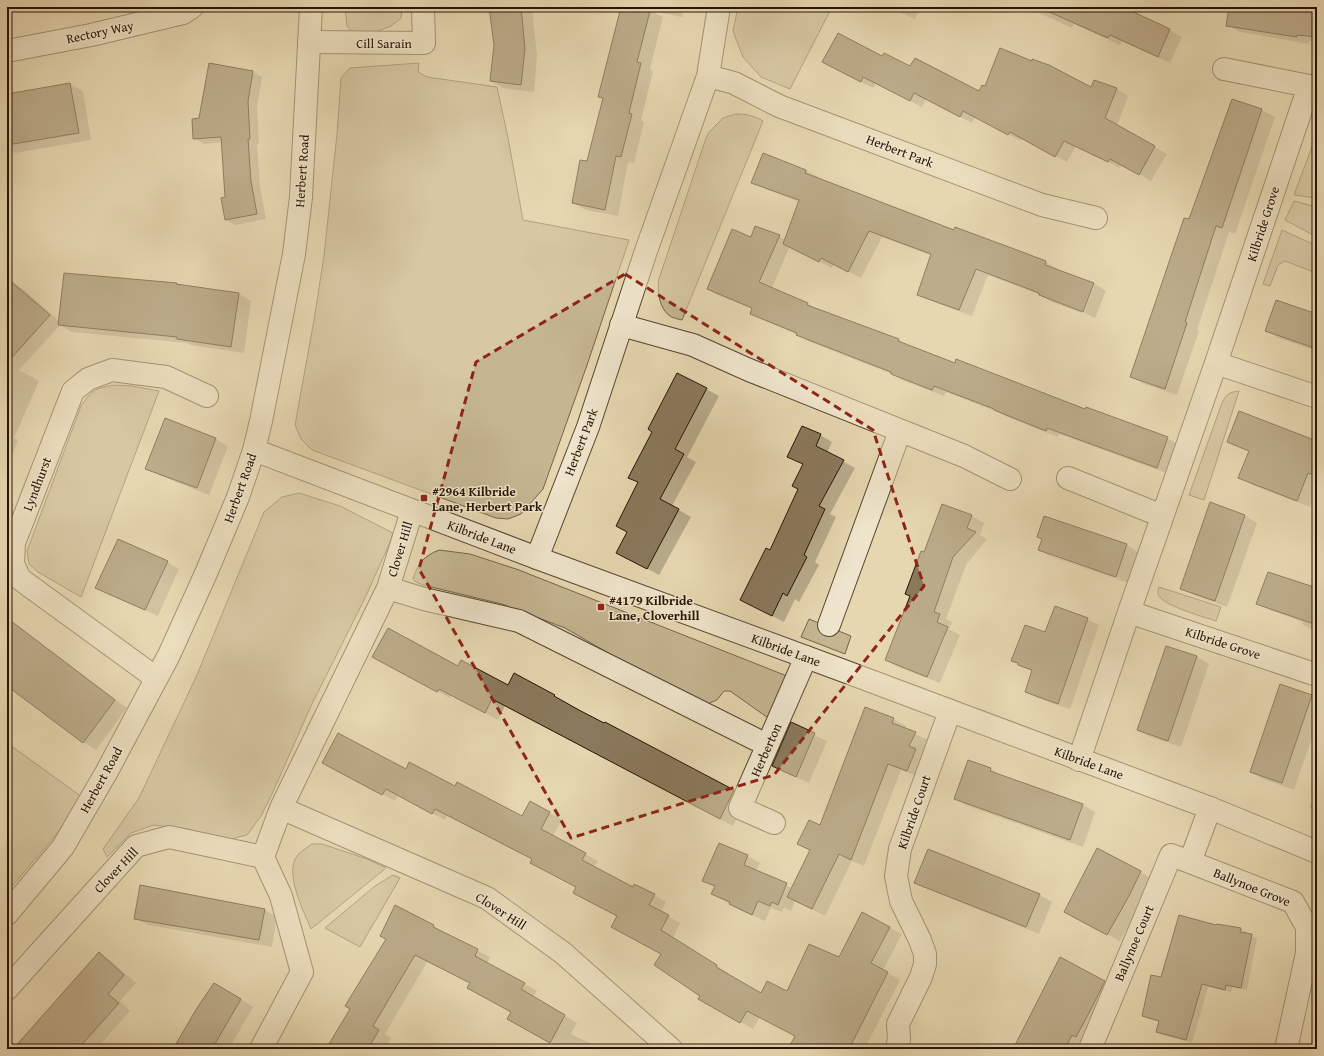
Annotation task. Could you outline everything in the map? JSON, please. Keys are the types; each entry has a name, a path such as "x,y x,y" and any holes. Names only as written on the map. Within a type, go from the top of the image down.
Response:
{"street":[{"name":"Rectory Way","path":"7,51 91,35 183,13 192,7"},
{"name":"Herbert Road","path":"7,914 63,846 106,773 156,678 170,655 238,497 254,450 268,388 294,254 301,190 311,7"},
{"name":"Cill Sarain","path":"309,42 424,42 423,7"},
{"name":"Herbert Park","path":"537,558 588,427 708,76 719,7"},
{"name":"Kilbride Grove","path":"1079,760 1162,516 1313,86 1224,69"},
{"name":"Herbert Park","path":"708,76 734,83 779,106 1042,205 1096,218"},
{"path":"622,325 693,345 749,370 964,456 1010,479"},
{"path":"1216,363 1317,397"},
{"name":"Lyndhurst","path":"156,678 20,579 13,564 14,543 73,391 88,379 112,370 166,377 207,396"},
{"path":"830,625 900,431"},
{"name":"Kilbride Lane","path":"254,450 537,558 1210,808 1317,852"},
{"path":"1068,478 1162,516"},
{"name":"Clover Hill","path":"7,989 136,846 169,838 263,857 280,808 388,588 412,511"},
{"name":"Clover Hill","path":"388,588 424,599 520,621 755,739"},
{"name":"Kilbride Grove","path":"1129,612 1317,674"},
{"name":"Herberton","path":"774,824 740,808 806,657"},
{"name":"Kilbride Court","path":"897,1049 899,1039 898,1024 921,977 925,964 920,940 901,901 896,876 900,849 950,711"},
{"name":"Clover Hill","path":"280,808 487,898 563,954 672,1049"},
{"path":"1190,862 1210,808"},
{"name":"Ballynoe Court","path":"1090,1049 1171,855 1190,862"},
{"path":"261,1049 302,972 280,896 263,857"},
{"name":"Ballynoe Grove","path":"1190,862 1293,902 1307,927 1307,953 1286,1049"}],"highlighted area":[{"path":"625,274 873,430 924,586 774,775 571,838 419,569 476,362"}],"shaded area":[{"path":"345,7 402,7 401,18 391,26 370,34 352,32 347,26"},
{"path":"738,7 832,7 790,89 761,77 743,57 733,31"},
{"path":"419,63 418,72 427,77 497,87 523,220 629,240 543,489 521,514 508,519 496,518 312,450 301,439 295,425 324,256 337,134 341,78 350,68"},
{"path":"736,114 744,114 763,121 682,320 670,316 663,309 658,288 659,279 706,138 709,132 723,118"},
{"path":"1317,133 1317,183 1315,198 1294,195"},
{"path":"1294,201 1317,207 1317,237 1285,220"},
{"path":"1282,230 1317,246 1317,270 1311,271 1285,261 1278,265 1270,286 1263,284"},
{"path":"114,385 132,386 159,391 81,597 38,572 29,564 27,551 81,406 88,396 94,391"},
{"path":"1239,391 1204,500 1189,495 1222,403 1225,397 1229,394"},
{"path":"299,493 340,506 393,533 365,598 311,706 261,816 247,835 227,840 188,829 154,825 131,833 107,857 103,849 139,798 197,675 264,512 282,497"},
{"path":"439,550 470,554 519,570 792,678 771,720 730,691 724,691 717,700 707,704 662,684 565,628 502,604 416,582 413,579 419,564 429,555"},
{"path":"1159,587 1221,607 1216,621 1169,604 1159,596"},
{"path":"809,619 851,636 845,654 801,637"},
{"path":"7,743 82,797 66,823 7,892"},
{"path":"312,844 322,844 367,859 386,868 311,929 296,892 293,872 294,863 298,854"},
{"path":"393,875 400,878 360,947 325,928 375,886"}],"building":[{"path":"489,7 521,7 525,49 521,85 490,81 494,45"},
{"path":"621,7 651,7 637,62 641,63 629,113 632,114 621,157 616,156 605,210 572,203 580,160 587,161 603,98 598,97"},
{"path":"1038,7 1123,7 1170,29 1158,57 1110,35 1108,38"},
{"path":"1229,7 1317,7 1317,37 1297,35 1297,37 1226,26"},
{"path":"838,33 882,56 884,53 910,66 915,58 979,91 982,85 985,86 1000,48 1032,61 1032,59 1049,65 1091,87 1094,80 1117,88 1105,118 1155,146 1139,175 1110,159 1108,162 1064,141 1055,157 1010,132 1008,135 963,111 960,117 914,93 910,101 863,77 861,82 822,62"},
{"path":"209,63 253,71 248,101 250,139 248,139 251,181 257,214 225,220 221,198 225,197 221,137 193,139 192,119 199,118"},
{"path":"70,83 79,133 7,145 7,94"},
{"path":"1232,99 1262,109 1222,228 1216,226 1185,322 1187,323 1165,389 1130,377 1184,218 1189,219"},
{"path":"763,153 806,170 805,173 954,230 955,227 1025,253 1046,261 1045,265 1094,283 1083,312 1039,295 1039,293 976,269 959,310 917,295 931,254 869,231 848,272 821,258 819,262 783,244 799,200 751,183"},
{"path":"755,226 780,235 759,282 808,303 807,305 899,339 898,341 955,363 956,359 1085,409 1086,407 1168,437 1157,468 1047,428 1046,431 934,386 932,390 891,374 891,372 796,335 797,333 750,314 752,308 707,289 732,229 751,237"},
{"path":"64,273 177,283 176,284 239,293 231,347 177,339 177,337 58,325"},
{"path":"7,278 50,315 7,363"},
{"path":"1276,300 1317,314 1317,349 1265,331"},
{"path":"677,373 707,388 675,449 684,454 660,499 679,509 647,569 616,553 627,532 616,526 638,482 628,478 652,432 648,429"},
{"path":"1239,411 1317,441 1317,476 1308,473 1297,501 1238,478 1249,451 1227,442"},
{"path":"165,418 216,438 197,488 145,469"},
{"path":"802,426 821,434 816,446 844,460 819,506 825,509 804,555 807,557 787,596 783,593 772,616 740,600 766,548 770,550 798,489 792,486 803,464 787,457"},
{"path":"1210,502 1245,515 1215,601 1180,589"},
{"path":"942,504 972,515 967,528 976,532 953,557 934,612 940,614 937,622 948,627 927,677 885,660 910,596 905,594 921,551 924,552"},
{"path":"1044,516 1127,544 1116,577 1038,550 1042,539 1037,537"},
{"path":"118,539 168,561 145,610 95,588"},
{"path":"1268,572 1317,588 1317,625 1256,604"},
{"path":"1055,606 1088,618 1058,704 1025,692 1032,670 1011,661 1025,625 1045,632"},
{"path":"7,618 115,700 83,743 7,686"},
{"path":"388,628 458,666 461,660 508,685 514,673 579,710 604,723 605,722 734,790 720,819 492,699 485,713 439,689 437,692 372,657"},
{"path":"1166,646 1197,656 1168,741 1137,730"},
{"path":"1280,684 1312,695 1282,783 1250,772"},
{"path":"865,707 894,718 892,723 916,732 909,746 916,749 907,771 888,764 851,860 839,854 812,909 787,897 810,850 797,844 809,820 820,825"},
{"path":"791,722 815,733 796,777 772,766"},
{"path":"338,733 406,769 409,762 455,786 457,782 522,816 530,801 550,812 541,829 586,853 582,860 633,887 634,884 655,894 649,905 669,915 661,930 717,965 716,967 761,993 767,981 787,991 809,944 839,957 862,912 890,927 871,963 888,972 849,1049 788,1049 795,1036 747,1011 740,1023 698,999 700,996 654,965 661,954 611,927 617,916 573,893 576,887 530,863 532,859 435,809 432,814 386,789 382,795 322,763"},
{"path":"968,760 991,768 990,771 1083,804 1070,840 954,799"},
{"path":"719,843 748,855 744,865 787,883 778,905 772,902 770,906 758,901 752,915 729,904 730,902 711,894 715,886 702,881"},
{"path":"1097,848 1141,871 1107,935 1064,912"},
{"path":"928,849 1040,894 1026,927 914,883"},
{"path":"140,885 265,909 259,940 134,919"},
{"path":"395,905 434,925 433,927 478,949 475,956 525,983 521,989 565,1015 550,1043 507,1019 511,1012 467,988 470,983 415,955 373,1026 379,1030 368,1049 326,1049 350,1009 345,1006 386,939 380,936"},
{"path":"1179,915 1216,925 1241,928 1240,932 1252,934 1241,988 1226,985 1225,990 1202,984 1186,1040 1156,1032 1159,1021 1142,1016 1151,975 1161,977"},
{"path":"99,952 124,975 108,994 119,1003 78,1049 13,1049"},
{"path":"1060,957 1105,981 1089,1013 1076,1037 1072,1035 1065,1049 1013,1049"},
{"path":"214,983 241,999 212,1049 173,1049 197,1008"}],"place":[{"name":"#2964 Kilbride Lane, Herbert Park","path":"424,498"},
{"name":"#4179 Kilbride Lane, Cloverhill","path":"601,607"}]}
